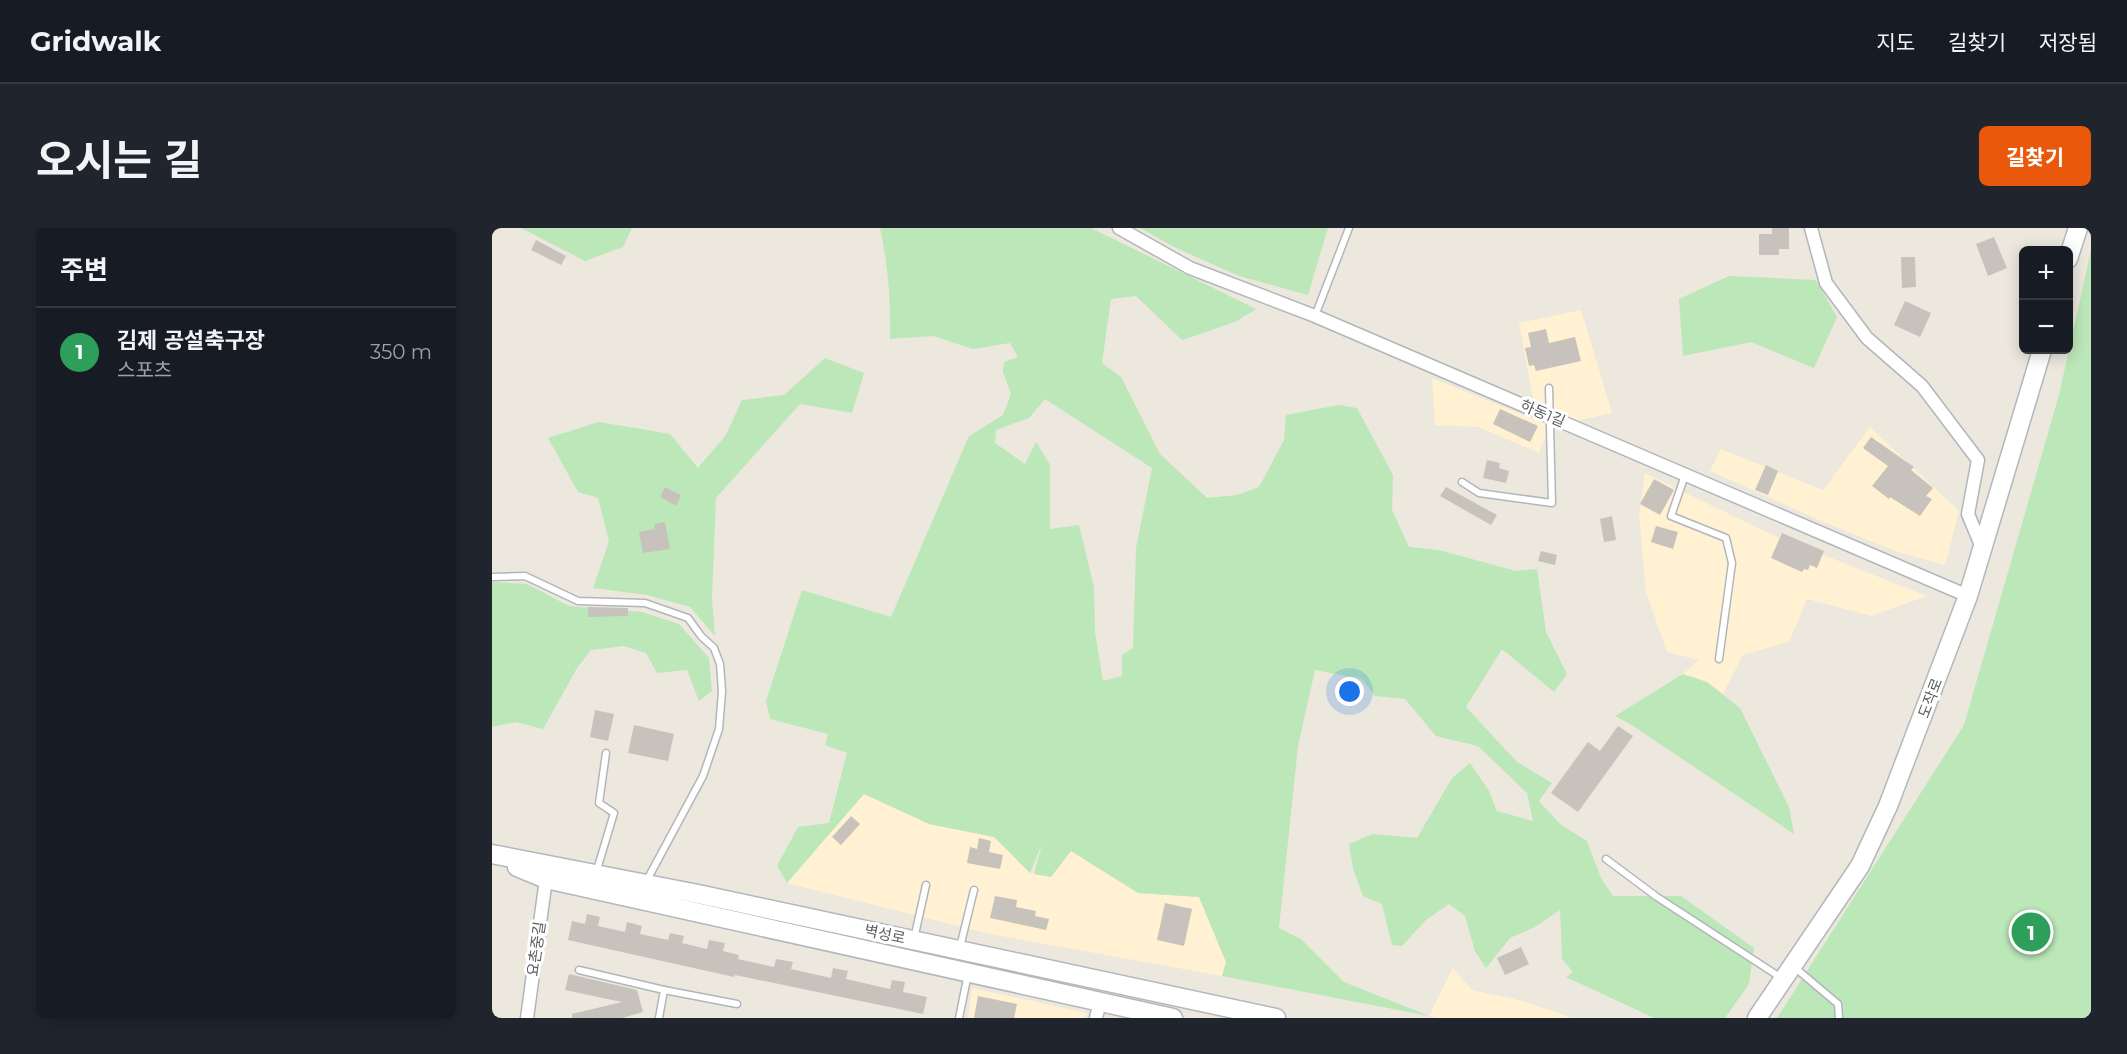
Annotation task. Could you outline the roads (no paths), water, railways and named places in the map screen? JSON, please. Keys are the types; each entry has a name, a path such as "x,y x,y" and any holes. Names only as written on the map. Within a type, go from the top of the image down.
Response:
{"main road":[{"path":"2072,246 2078,228"},
{"name":"도작로","path":"1757,1018 1860,866 1879,826 1968,596 2041,354"},
{"name":"벽성로","path":"492,857 646,884 1276,1018"},
{"name":"벽성로","path":"492,857 546,879 968,974 1098,1010 1173,1018"}],"street":[{"name":"하동1길","path":"1119,228 1190,268 1315,316 1968,596"},
{"path":"1811,228 1826,283 1867,338 1922,386 1978,459 1968,514 1983,551"},
{"name":"요촌중길","path":"527,1018 546,879"}],"lane":[{"path":"1315,316 1349,228"},
{"path":"1461,483 1479,493 1552,503 1549,388"},
{"path":"1685,474 1671,516 1726,538 1732,563 1719,659"},
{"path":"492,577 525,576 578,601 645,603 688,618 701,636 714,648 720,664 722,692 719,729 703,776 646,884"},
{"path":"596,874 614,813 600,803 606,753"},
{"path":"1606,859 1657,897 1838,1004 1839,1018"},
{"path":"914,940 926,885"},
{"path":"959,950 974,890"},
{"path":"579,970 737,1004"},
{"path":"959,1018 968,974"},
{"path":"658,1018 664,990"}],"place":[{"name":"김제 공설축구장","path":"2031,932"}]}
